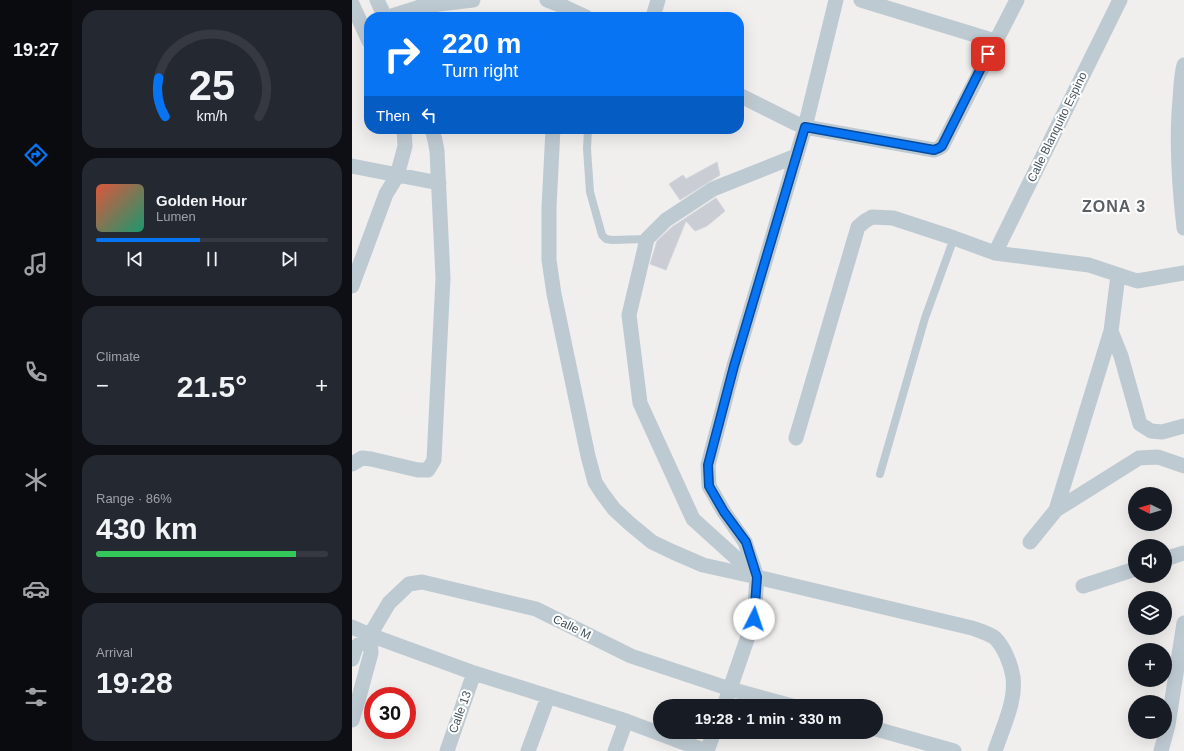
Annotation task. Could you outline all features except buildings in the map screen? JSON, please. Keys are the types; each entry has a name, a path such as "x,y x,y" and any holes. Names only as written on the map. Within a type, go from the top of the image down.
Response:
{"street":[{"path":"377,0 383,12"},
{"path":"404,12 422,6 473,0"},
{"path":"654,12 658,0"},
{"path":"726,699 754,619 757,577 746,542 724,512 709,486 708,465 734,366 805,127 836,0"},
{"path":"861,0 995,41"},
{"path":"744,97 805,127 934,150 942,146 1017,0"},
{"name":"Calle Blanquito Espino","path":"995,253 1120,0"},
{"path":"352,4 361,28"},
{"path":"557,5 574,12"},
{"path":"1184,65 1177,124 1179,179 1184,228"},
{"path":"352,286 386,194 397,176 405,146 404,134"},
{"path":"352,464 362,458 418,470 428,470 434,460 443,278 437,151 433,134"},
{"path":"553,134 548,207 549,260 554,294 588,456 595,482 602,494 614,509 652,542 703,566 757,577 972,628 986,633 995,639 1001,646 1008,659 1013,677 1011,705 995,751"},
{"path":"757,577 693,519 640,403 629,315 647,239 666,220 714,188 796,156"},
{"path":"352,166 439,184"},
{"path":"796,438 858,227 872,217 893,218 995,253 1089,265 1137,281 1184,273"},
{"path":"1056,510 1111,331 1118,275"},
{"path":"1111,331 1121,356 1140,424 1151,432 1162,432 1184,426"},
{"path":"1030,542 1056,510 1139,458 1158,457 1184,466"},
{"path":"1172,557 1184,553"},
{"path":"1084,586 1128,571"},
{"name":"Calle M","path":"352,659 356,647 370,635 389,604 409,584 422,582 536,609 631,656 730,689 766,699"},
{"path":"1161,751 1168,725 1184,623"},
{"path":"352,627 474,673 626,721 706,751 711,739"},
{"path":"352,720 360,697 371,653 370,635"},
{"name":"Calle 13","path":"447,751 474,673"},
{"path":"528,751 548,697"},
{"path":"615,751 626,721"},
{"path":"883,731 954,751"}],"lane":[{"path":"588,134 587,149 590,192 602,235 606,239 612,240 647,239"},
{"path":"880,474 925,318 954,238"}],"district":[{"name":"ZONA 3","path":"1114,206"}],"route":[{"path":"754,619 757,577 746,542 724,512 709,486 708,465 734,366 805,127 934,150 942,146 988,54"}]}
